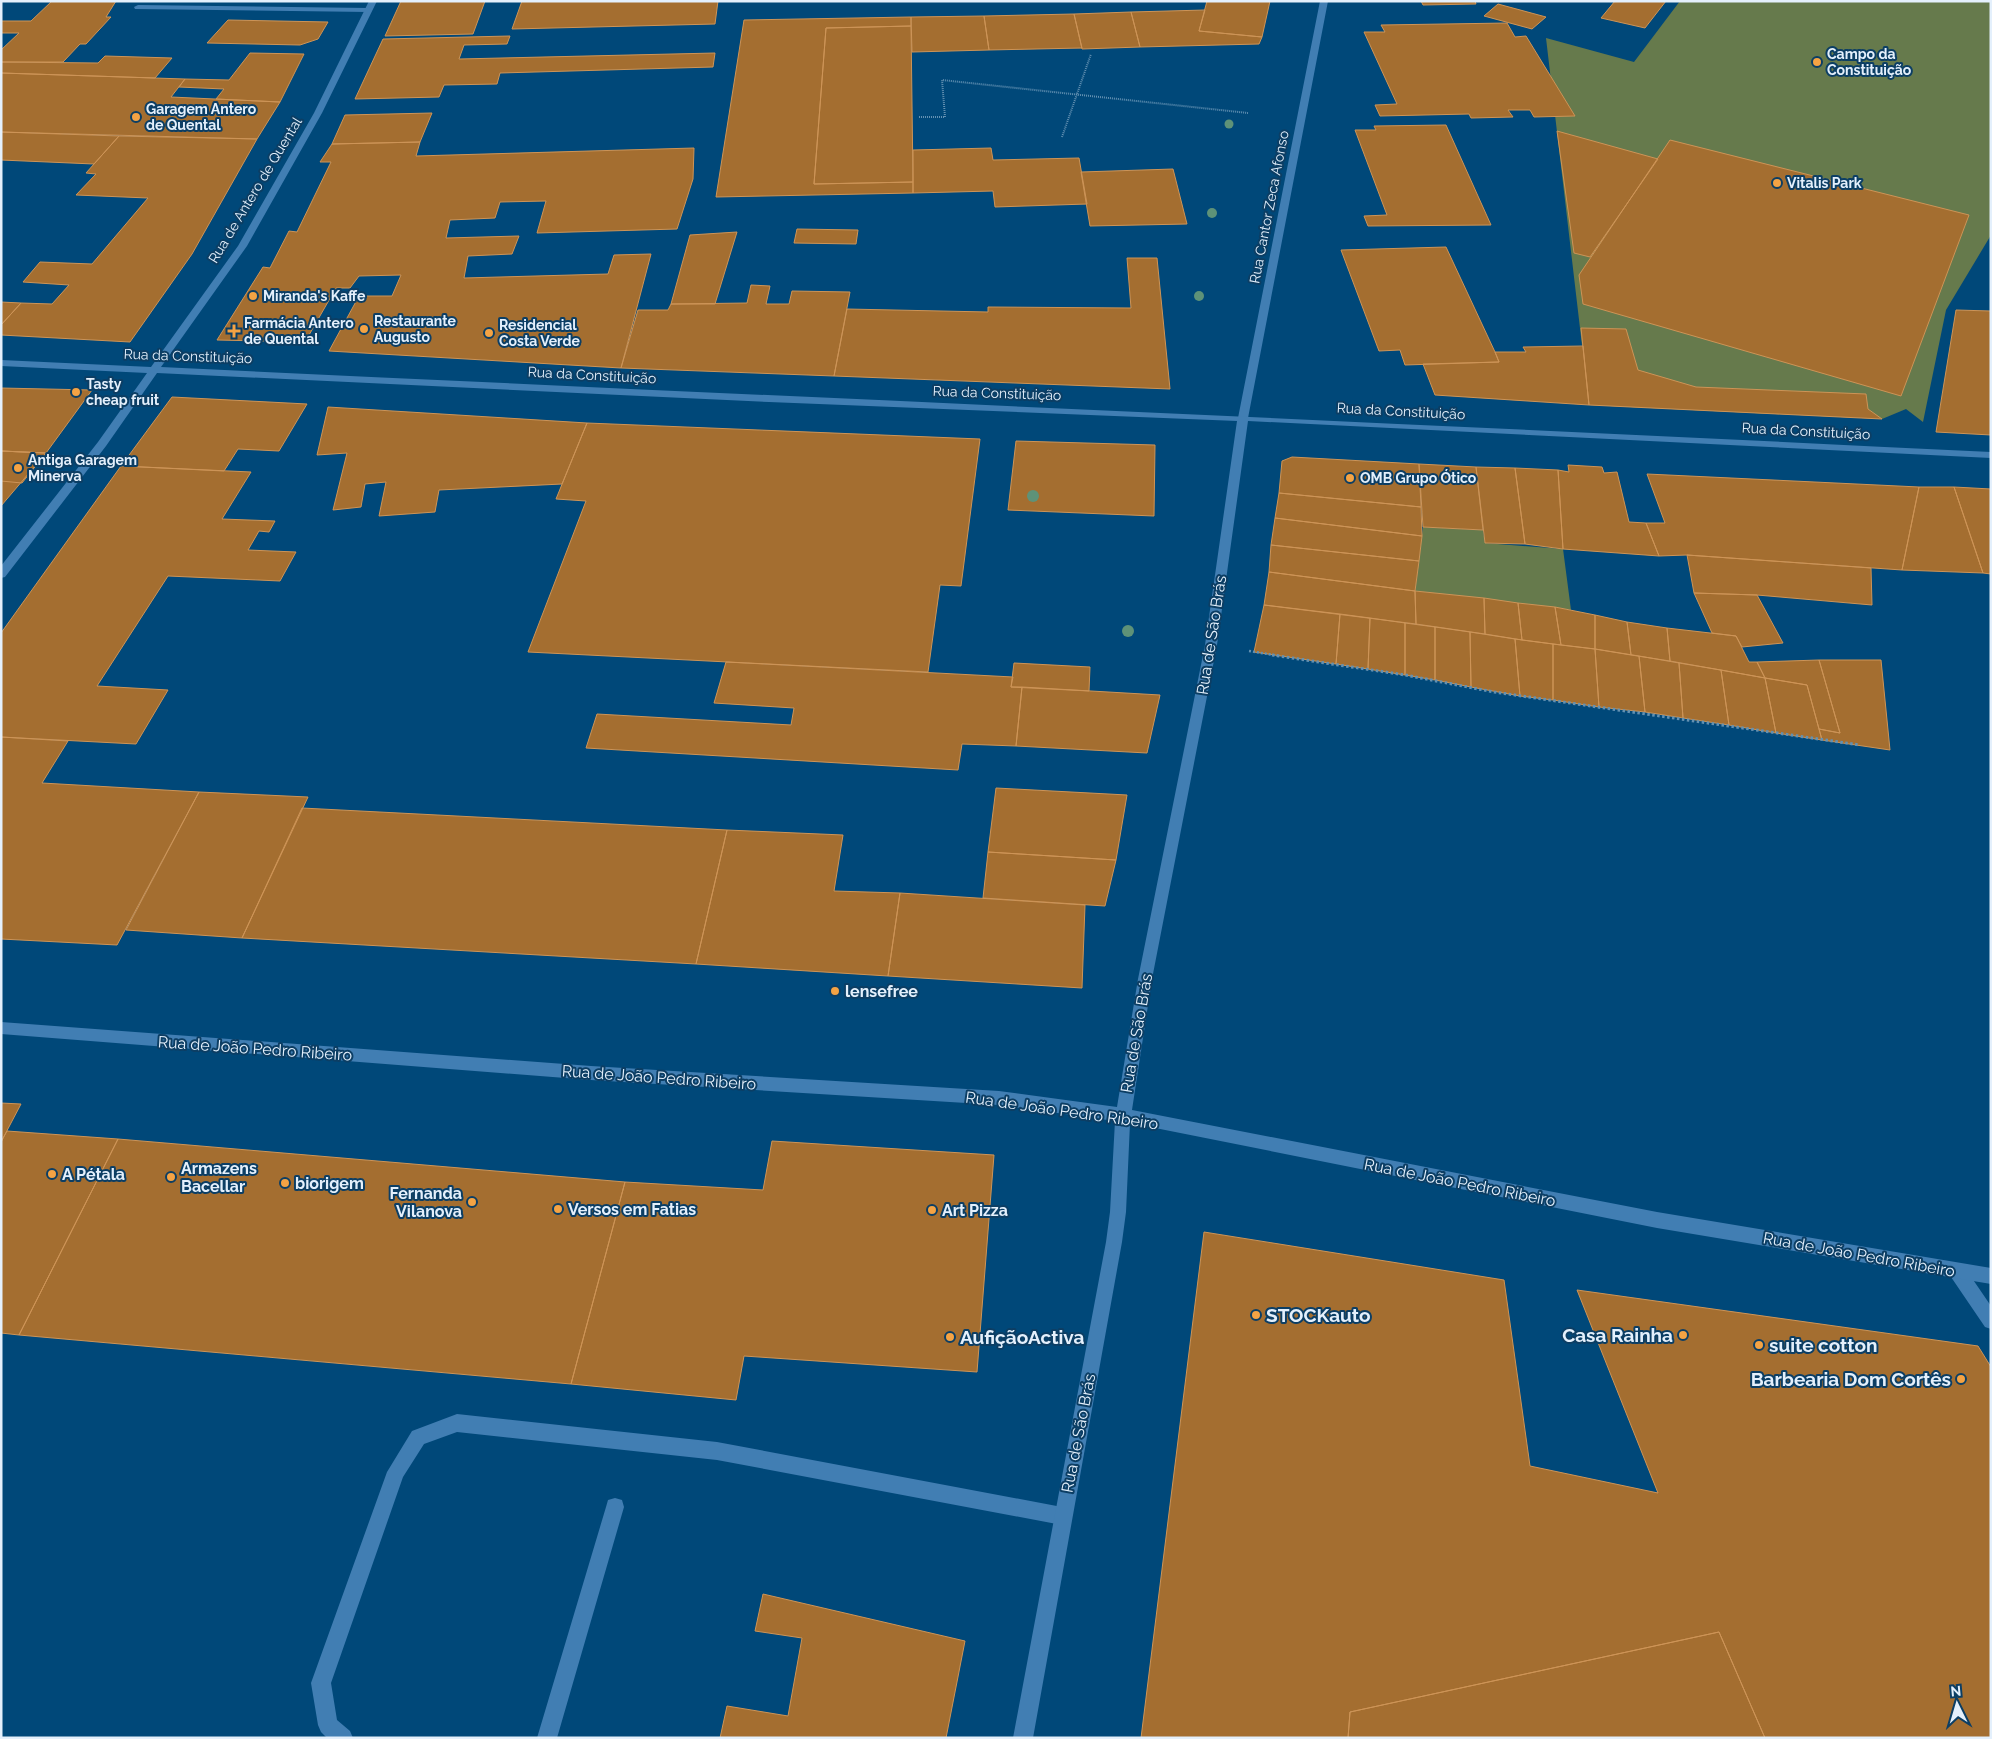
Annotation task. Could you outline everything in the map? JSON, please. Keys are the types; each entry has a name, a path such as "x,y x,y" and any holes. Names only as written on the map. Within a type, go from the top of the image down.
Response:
{"main road":[{"name":"Rua Cantor Zeca Afonso","path":"1243,418 1324,1"},
{"path":"138,7 370,6"},
{"name":"Rua de Antero de Quental","path":"1,574 102,444 242,246 318,113 370,6"},
{"name":"Rua da Constituição","path":"1,363 1243,418 1991,455"},
{"name":"Rua de São Brás","path":"1023,1738 1062,1516 1114,1242 1118,1212 1123,1115 1145,979 1211,644 1243,418"},
{"name":"Rua de João Pedro Ribeiro","path":"1,1028 591,1073 999,1098 1123,1115 1656,1220 1991,1276"},
{"path":"1957,1271 1991,1321"},
{"path":"343,1738 328,1725 321,1683 396,1472 418,1437 456,1423 717,1451 1062,1516"},
{"path":"547,1738 615,1507"}],"path":[{"path":"1062,137 1091,54"},
{"path":"919,117 945,117 942,80 1248,113"},
{"path":"1211,644 1405,675 1494,692 1860,745"}],"green space":[{"name":"Vitalis Park","path":"1680,1 1991,1 1991,235 1946,310 1923,422 1906,409 1882,419 1589,405 1546,38 1634,62"},
{"path":"1423,527 1483,530 1485,543 1563,549 1571,610 1415,591"}],"building":[{"path":"52,1 116,1 106,17 111,17 86,44 80,44 63,62 1,62 1,50 19,33 1,33 1,21 31,21"},
{"path":"401,1 485,1 473,34 385,36"},
{"path":"522,1 718,1 715,24 512,29"},
{"path":"1207,1 1270,1 1262,37 1199,31"},
{"path":"1421,1 1475,1 1476,4 1423,5"},
{"path":"1615,1 1666,1 1645,28 1601,18"},
{"path":"1498,4 1546,17 1532,29 1484,16"},
{"path":"1205,10 1199,31 1262,37 1259,44 1140,47 1131,12"},
{"path":"1131,12 1140,47 1082,49 1074,14"},
{"path":"1074,14 1082,48 989,50 984,16"},
{"path":"984,16 989,50 912,52 911,17"},
{"path":"911,17 911,26 826,28 814,184 913,182 913,193 716,197 744,20"},
{"path":"228,20 328,22 318,39 300,45 207,43"},
{"path":"1507,23 1515,37 1526,36 1575,116 1534,117 1530,110 1508,110 1513,117 1471,118 1469,114 1380,116 1375,105 1397,104 1364,32 1385,32 1381,25"},
{"path":"911,26 913,182 814,184 826,28"},
{"path":"510,36 507,44 464,45 459,59 715,53 713,67 500,73 497,84 444,85 439,97 355,99 383,39"},
{"path":"250,53 304,54 280,102 216,99 224,89 179,87 185,79 229,80"},
{"path":"105,56 172,58 155,78 1,73 1,62 98,63"},
{"name":"Garagem Antero de Quental","path":"1,73 185,79 171,97 280,102 257,139 1,132"},
{"path":"432,113 420,142 332,144 345,115"},
{"path":"1446,125 1491,225 1368,226 1364,216 1387,215 1355,130 1376,130 1374,126"},
{"path":"1557,131 1658,159 1590,257 1574,253"},
{"path":"1,132 119,136 94,164 1,160"},
{"path":"119,136 257,139 192,254 130,342 1,335 1,325 21,303 52,304 69,285 23,282 40,262 92,264 148,198 76,195 96,174 86,173"},
{"path":"1670,140 1969,215 1901,396 1583,304 1579,275"},
{"path":"420,142 416,156 694,148 693,179 677,229 537,233 546,201 500,202 495,218 450,220 446,238 519,236 512,254 468,256 464,278 608,274 614,255 651,254 621,368 329,351 359,296 392,296 401,275 359,276 350,288 336,288 305,342 217,340 263,267 270,268 289,231 297,232 331,162 320,162 332,144"},
{"path":"991,148 993,160 1079,158 1087,204 995,207 993,191 913,193 913,150"},
{"path":"1173,169 1187,224 1090,226 1081,172"},
{"path":"797,229 858,230 856,244 794,243"},
{"path":"737,232 715,304 671,304 690,235"},
{"path":"1446,247 1499,362 1405,365 1400,350 1379,351 1341,250"},
{"path":"1127,258 1157,258 1170,389 834,376 847,309 988,312 988,307 1131,308"},
{"path":"751,285 770,286 766,304 789,304 792,291 850,292 834,376 621,368 638,310 668,310 671,304 747,303"},
{"path":"1,302 21,303 1,325"},
{"path":"1956,310 1991,311 1991,435 1936,432"},
{"path":"1581,328 1626,329 1638,370 1696,387 1866,394 1868,409 1882,419 1589,405"},
{"path":"1583,346 1589,405 1435,395 1423,364 1499,362 1495,352 1526,352 1523,347"},
{"path":"1,388 92,390 46,453 1,451"},
{"path":"172,397 307,404 279,451 238,449 224,471 121,466"},
{"path":"328,407 587,423 562,484 439,490 435,512 379,516 386,482 365,484 361,507 333,510 347,453 317,455"},
{"path":"587,423 980,439 961,586 940,585 928,672 528,652 586,501 556,499"},
{"path":"1016,441 1155,445 1154,516 1008,510"},
{"name":"Antiga Garagem Minerva","path":"1,451 46,453 1,506"},
{"name":"Antiga Garagem Minerva","path":"1,451 46,453 22,483 1,481"},
{"name":"OMB Grupo Ótico","path":"1292,457 1419,464 1421,507 1279,493 1282,461"},
{"path":"1419,464 1476,467 1483,530 1423,527"},
{"path":"1568,465 1602,467 1604,473 1617,472 1629,522 1646,523 1659,556 1563,549 1558,470 1569,472"},
{"path":"121,466 251,472 222,519 275,521 269,532 259,531 248,550 296,552 280,581 168,576 97,686 168,690 136,744 1,737 1,633"},
{"path":"1476,467 1515,468 1525,544 1485,543"},
{"path":"1515,468 1558,470 1563,549 1525,544"},
{"path":"1647,474 1919,487 1902,570 1687,555 1659,556 1646,523 1665,523"},
{"path":"1919,487 1954,487 1983,573 1902,570"},
{"path":"1954,487 1991,489 1991,574 1983,573"},
{"path":"1279,493 1421,507 1422,536 1275,518"},
{"path":"1275,518 1422,536 1419,561 1271,545"},
{"path":"1271,545 1419,561 1415,591 1269,572"},
{"path":"1687,555 1871,568 1872,605 1757,595 1694,593"},
{"path":"1269,572 1415,591 1416,624 1264,605"},
{"path":"1415,591 1484,598 1485,634 1416,624"},
{"path":"1694,593 1757,595 1783,643 1742,647 1736,636 1712,633"},
{"path":"1484,598 1518,603 1522,640 1485,634"},
{"path":"1518,603 1555,607 1561,645 1522,640"},
{"path":"1264,605 1340,614 1336,664 1254,652"},
{"path":"1555,607 1595,615 1595,649 1561,645"},
{"path":"1340,614 1370,618 1368,669 1336,664"},
{"path":"1595,615 1627,622 1631,655 1595,649"},
{"path":"1370,618 1405,623 1405,675 1368,669"},
{"path":"1627,622 1667,628 1670,661 1631,655"},
{"path":"1405,623 1435,627 1435,680 1405,675"},
{"path":"1435,627 1470,632 1471,687 1435,680"},
{"path":"1667,628 1736,636 1749,662 1757,662 1765,678 1670,661"},
{"path":"1470,632 1515,639 1520,696 1471,687"},
{"path":"1515,639 1553,644 1553,700 1520,696"},
{"path":"1553,644 1595,649 1599,707 1553,700"},
{"path":"1595,649 1639,656 1645,712 1599,707"},
{"path":"1639,656 1679,663 1683,718 1645,712"},
{"path":"1819,660 1881,660 1890,750 1822,740 1819,729 1840,733"},
{"path":"1819,660 1840,733 1819,729 1807,685 1765,678 1757,662"},
{"path":"726,662 1013,677 1011,687 1022,687 1016,746 962,744 958,770 586,748 597,714 791,725 794,708 714,703"},
{"path":"1014,663 1090,667 1089,691 1011,687"},
{"path":"1679,663 1721,670 1729,725 1683,718"},
{"path":"1721,670 1765,678 1776,733 1729,725"},
{"path":"1765,678 1807,685 1822,740 1776,733"},
{"path":"1022,687 1160,695 1147,753 1016,746"},
{"path":"1,737 68,741 42,783 199,792 117,945 1,939"},
{"path":"996,788 1127,795 1116,860 988,852"},
{"path":"199,792 308,797 242,938 126,930"},
{"path":"302,808 727,830 696,964 242,938"},
{"path":"727,830 843,835 834,891 900,893 888,976 696,964"},
{"path":"988,852 1116,860 1105,906 983,898"},
{"path":"900,893 1085,905 1082,988 888,976"},
{"path":"1,1103 21,1104 1,1142"},
{"path":"7,1131 118,1139 19,1335 1,1333 1,1142"},
{"path":"118,1139 625,1182 571,1384 19,1335"},
{"path":"772,1141 994,1155 977,1372 744,1356 736,1400 571,1384 625,1182 763,1190"},
{"path":"1204,1232 1504,1280 1530,1466 1658,1493 1577,1290 1978,1346 1991,1367 1991,1738 1765,1738 1719,1632 1350,1712 1348,1738 1141,1738"},
{"path":"763,1594 965,1641 946,1738 720,1738 727,1706 788,1716 802,1638 755,1631"},
{"path":"1719,1632 1765,1738 1348,1738 1350,1712"}],"place":[{"name":"Campo da Constituição","path":"1817,62"},
{"name":"Garagem Antero de Quental","path":"136,117"},
{"name":"Vitalis Park","path":"1777,183"},
{"name":"Miranda's Kaffe","path":"253,296"},
{"name":"Restaurante Augusto","path":"364,329"},
{"name":"Farmácia Antero de Quental","path":"234,331"},
{"name":"Residencial Costa Verde","path":"489,333"},
{"name":"Tasty cheap fruit","path":"76,392"},
{"name":"Antiga Garagem Minerva","path":"18,468"},
{"name":"OMB Grupo Ótico","path":"1350,478"},
{"name":"lensefree","path":"835,991"},
{"name":"A Pétala","path":"52,1174"},
{"name":"Armazens Bacellar","path":"171,1177"},
{"name":"biorigem","path":"285,1183"},
{"name":"Fernanda Vilanova","path":"472,1202"},
{"name":"Versos em Fatias","path":"558,1209"},
{"name":"Art Pizza","path":"932,1210"},
{"name":"STOCKauto","path":"1256,1315"},
{"name":"Casa Rainha","path":"1683,1335"},
{"name":"AufiçãoActiva","path":"950,1337"},
{"name":"suite cotton","path":"1759,1345"},
{"name":"Barbearia Dom Cortês","path":"1961,1379"}]}
